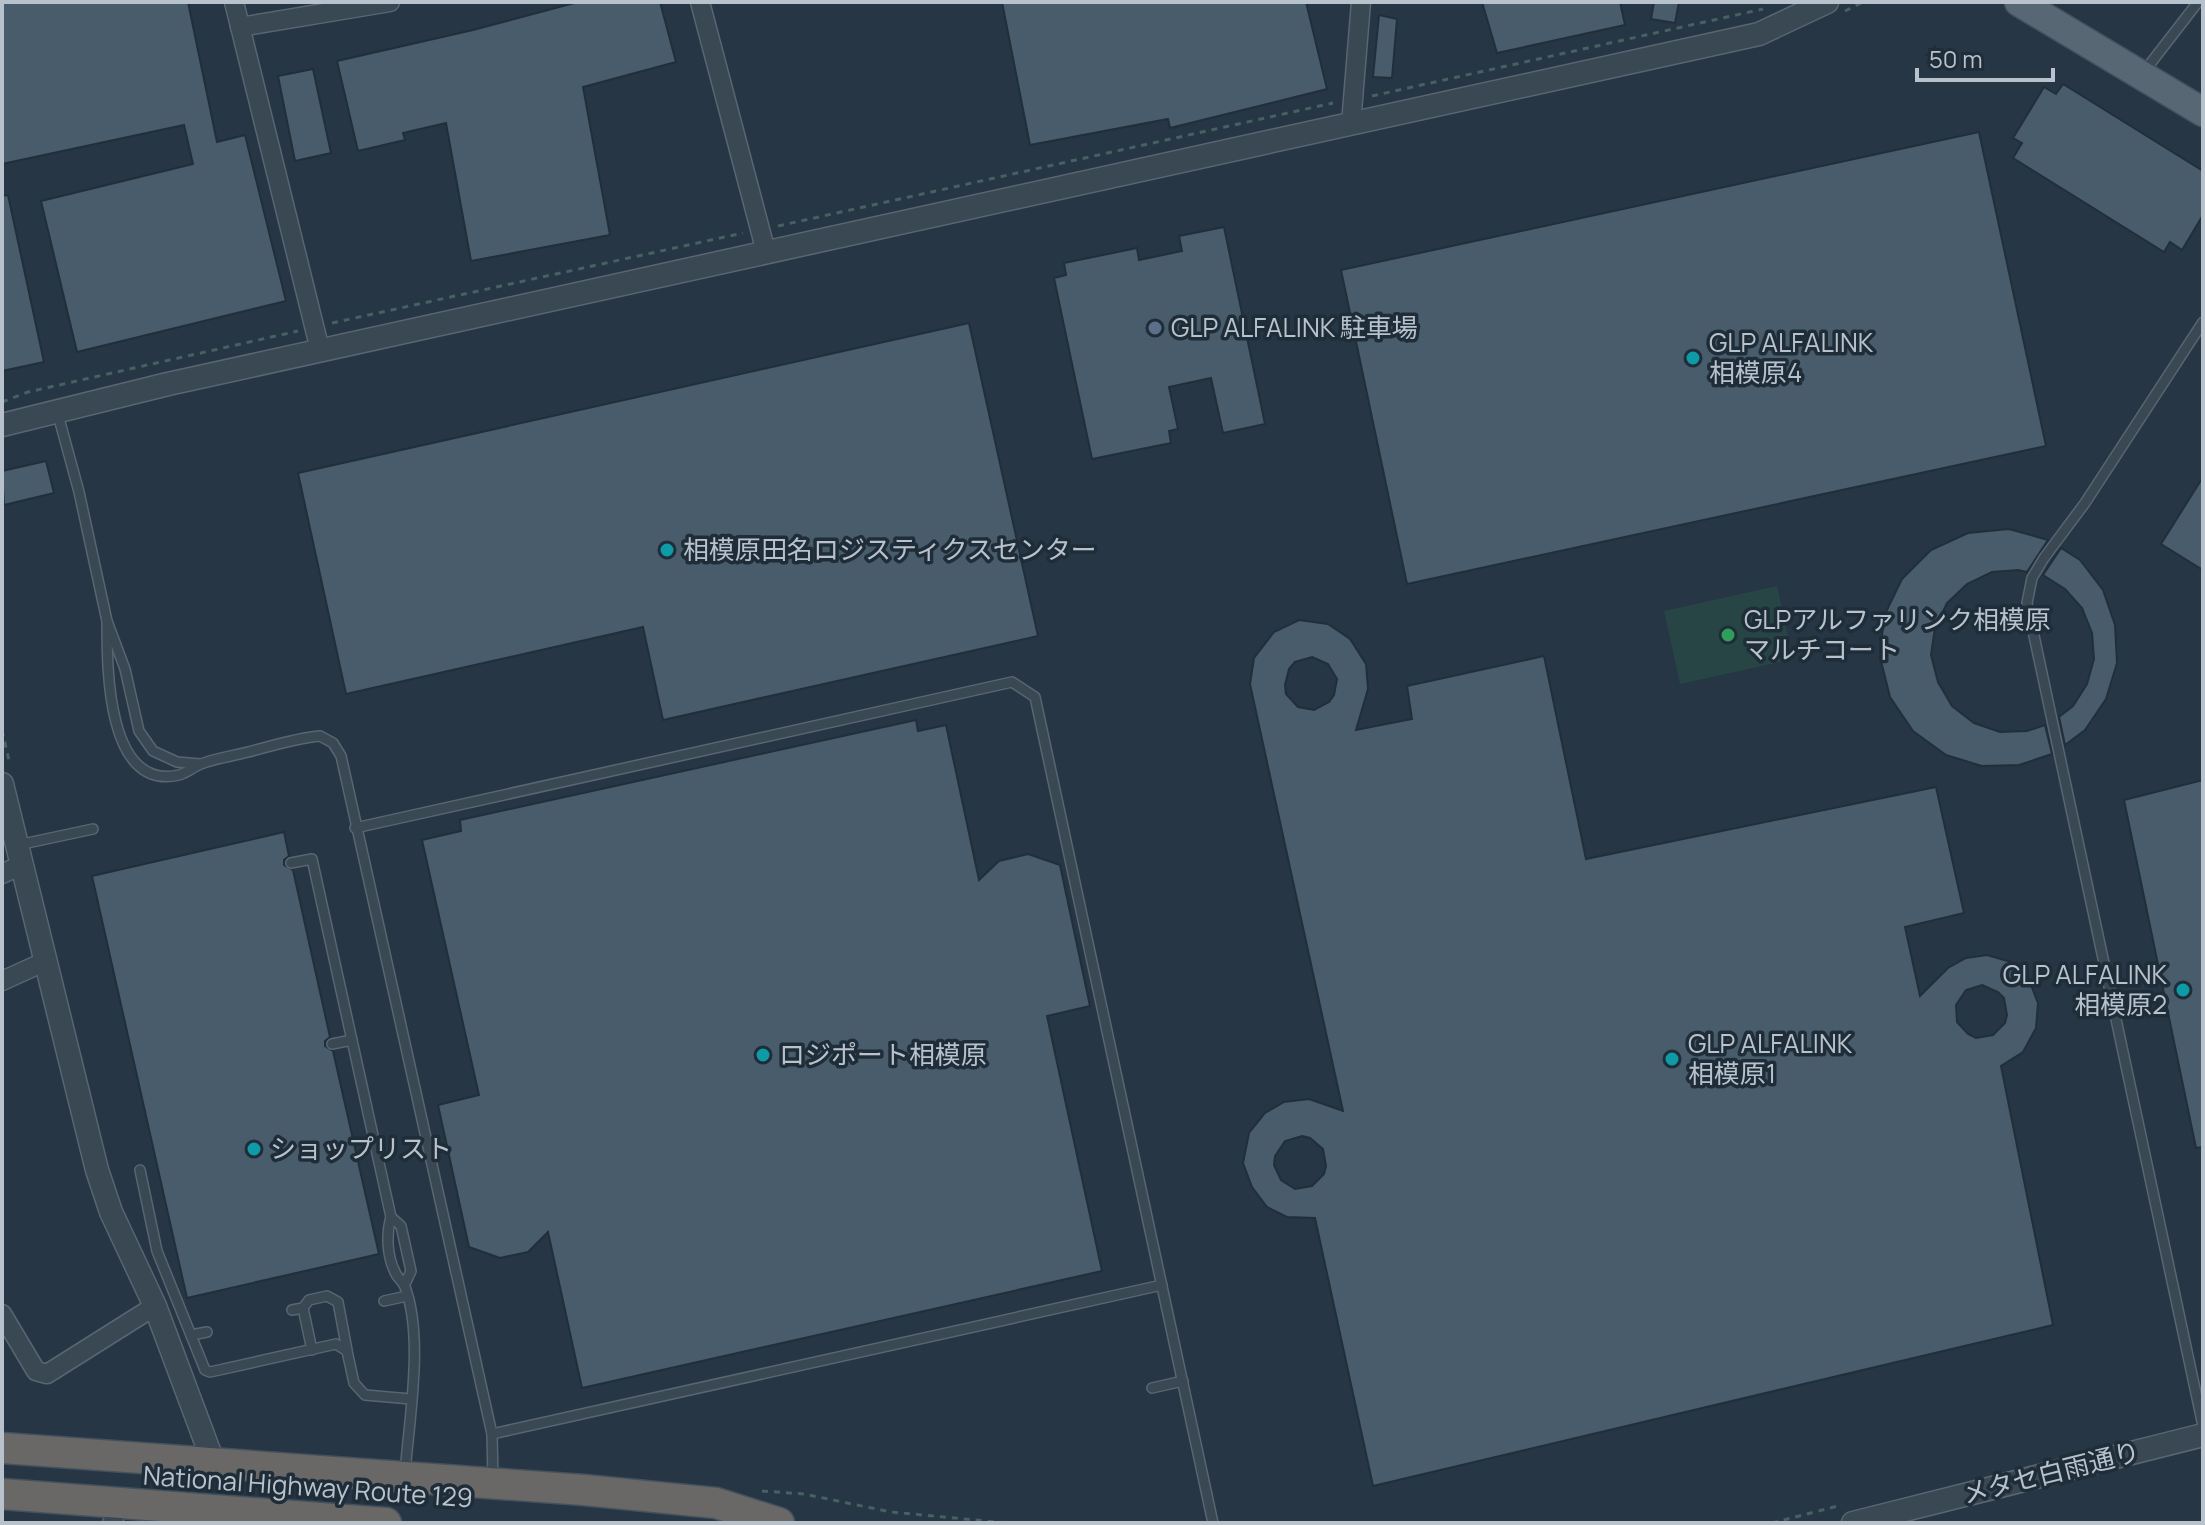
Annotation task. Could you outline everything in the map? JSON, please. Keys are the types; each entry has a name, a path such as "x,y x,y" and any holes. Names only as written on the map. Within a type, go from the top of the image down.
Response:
{"highway":[{"path":"2,1448 405,1477 717,1495 779,1523"},
{"name":"National Highway Route 129","path":"2,1465 123,1509 566,1505 758,1523"},
{"name":"National Highway Route 129","path":"2,1494 123,1509 386,1523"},
{"path":"2,1514 123,1509"}],"main road":[{"path":"2019,2 2203,112"}],"street":[{"path":"234,2 320,350"},
{"path":"240,27 390,2"},
{"path":"700,2 766,252"},
{"path":"1351,124 1361,2"},
{"path":"2,425 320,350 1759,34 1827,2"},
{"path":"2,784 13,861 46,961 97,1170 111,1212 155,1306 214,1464"},
{"path":"2,981 46,961"},
{"path":"2,1314 36,1371 47,1374 155,1306"},
{"name":"メタセ白雨通り","path":"1853,1523 2203,1435"}],"lane":[{"path":"2141,76 2198,2"},
{"path":"2203,322 2085,503 2044,558 2032,578 2027,603 2203,1426"},
{"path":"56,410 79,492 107,621 125,669 139,731 153,751 177,762 200,764"},
{"path":"107,621 107,671 119,737 129,756 144,771 162,776 181,775 200,764 320,736 333,743 341,756 492,1434 493,1482"},
{"path":"355,828 1012,682 1035,697 1213,1523"},
{"path":"13,861 93,829"},
{"path":"291,863 312,859 391,1217 386,1232 395,1274 405,1284"},
{"path":"332,1044 352,1040"},
{"path":"140,1170 157,1251 205,1370 210,1372 336,1344 347,1351"},
{"path":"391,1217 401,1226 411,1271 405,1284 412,1318 414,1366 405,1477"},
{"path":"492,1434 1162,1285"},
{"path":"292,1310 303,1308 309,1300 327,1296 338,1302 343,1310 354,1383 365,1395 411,1399"},
{"path":"384,1301 407,1296"},
{"path":"303,1308 312,1350"},
{"path":"191,1335 207,1332"},
{"path":"1152,1388 1183,1381"}],"path":[{"path":"2,402 28,392 314,327 1767,8"}],"green space":[{"name":"GLPアルファリンク相模原 マルチコート","path":"1777,586 1793,659 1680,684 1664,611"}],"building":[{"path":"2,2 188,2 217,142 245,135 286,301 77,352 41,201 193,164 184,125 2,164"},
{"path":"578,2 660,2 676,62 583,87 610,235 471,261 446,123 403,133 405,140 358,151 337,61"},
{"path":"1002,2 1306,2 1327,89 1170,128 1168,119 1030,145"},
{"path":"1482,2 1620,2 1625,25 1497,53"},
{"path":"1654,2 1679,2 1675,23 1651,19"},
{"path":"1379,15 1397,19 1392,78 1373,77"},
{"path":"313,69 331,153 295,161 278,76"},
{"path":"2063,84 2203,171 2203,215 2182,250 2170,242 2164,252 2013,158 2022,143 2013,138 2044,87 2056,94"},
{"name":"GLP ALFALINK 相模原4","path":"1979,132 2046,446 1407,584 1341,270"},
{"path":"8,195 44,362 2,371 2,196"},
{"name":"GLP ALFALINK 駐車場","path":"1224,227 1265,424 1223,433 1211,378 1169,387 1178,429 1169,431 1171,443 1092,459 1054,278 1066,275 1064,263 1137,248 1139,260 1182,251 1179,236"},
{"name":"相模原田名ロジスティクスセンター","path":"969,323 1038,636 663,720 643,627 346,694 298,473"},
{"path":"46,461 54,493 4,505 2,471"},
{"path":"2203,477 2203,570 2161,544"},
{"path":"2009,529 2048,540 2027,572 1992,572 1967,584 1947,603 1935,628 1931,655 1938,682 1952,706 1974,723 2000,732 2027,731 2045,725 2052,754 2019,765 1982,766 1946,755 1913,731 1890,697 1880,657 1884,616 1902,579 1931,550 1968,533"},
{"path":"2061,548 2080,560 2103,590 2115,625 2117,663 2106,699 2085,730 2065,745 2059,717 2073,706 2087,684 2094,659 2092,633 2082,608 2065,589 2043,575"},
{"name":"GLP ALFALINK 相模原1","path":"1299,620 1328,624 1350,639 1366,664 1368,689 1356,730 1412,719 1407,686 1544,656 1586,859 1936,787 1964,913 1905,927 1920,996 1948,968 1966,958 1987,955 2011,962 2029,980 2038,1003 2036,1028 2023,1052 2001,1066 2053,1325 1373,1486 1315,1218 1287,1217 1267,1207 1252,1187 1243,1163 1249,1133 1265,1113 1284,1102 1309,1099 1343,1111 1250,684 1254,658 1274,632","holes":["1312,657 1328,664 1337,679 1334,695 1329,702 1314,710 1298,707 1286,694 1285,685 1289,669 1295,662","1982,985 2004,998 2005,1023 1993,1035 1976,1038 1957,1022 1956,1005 1966,990","1302,1136 1310,1138 1323,1149 1324,1174 1312,1186 1295,1189 1281,1180 1274,1165 1275,1156 1285,1141"]},
{"name":"ロジポート相模原","path":"916,720 918,731 946,725 979,880 999,861 1028,854 1060,865 1090,1006 1047,1016 1102,1271 582,1388 548,1232 528,1252 500,1258 469,1247 438,1105 479,1095 422,840 461,831 460,820"},
{"name":"GLP ALFALINK 相模原2","path":"2203,780 2203,1147 2196,1148 2124,800"},
{"name":"ショップリスト","path":"284,832 289,856 284,860 284,865 293,870 330,1037 325,1041 325,1046 333,1051 379,1254 187,1298 92,876"}],"place":[{"name":"GLP ALFALINK 駐車場","path":"1155,328"},
{"name":"GLP ALFALINK 相模原4","path":"1693,358"},
{"name":"相模原田名ロジスティクスセンター","path":"667,550"},
{"name":"GLPアルファリンク相模原 マルチコート","path":"1728,635"},
{"name":"GLP ALFALINK 相模原2","path":"2183,990"},
{"name":"ロジポート相模原","path":"763,1055"},
{"name":"GLP ALFALINK 相模原1","path":"1672,1059"},
{"name":"ショップリスト","path":"254,1149"}]}
